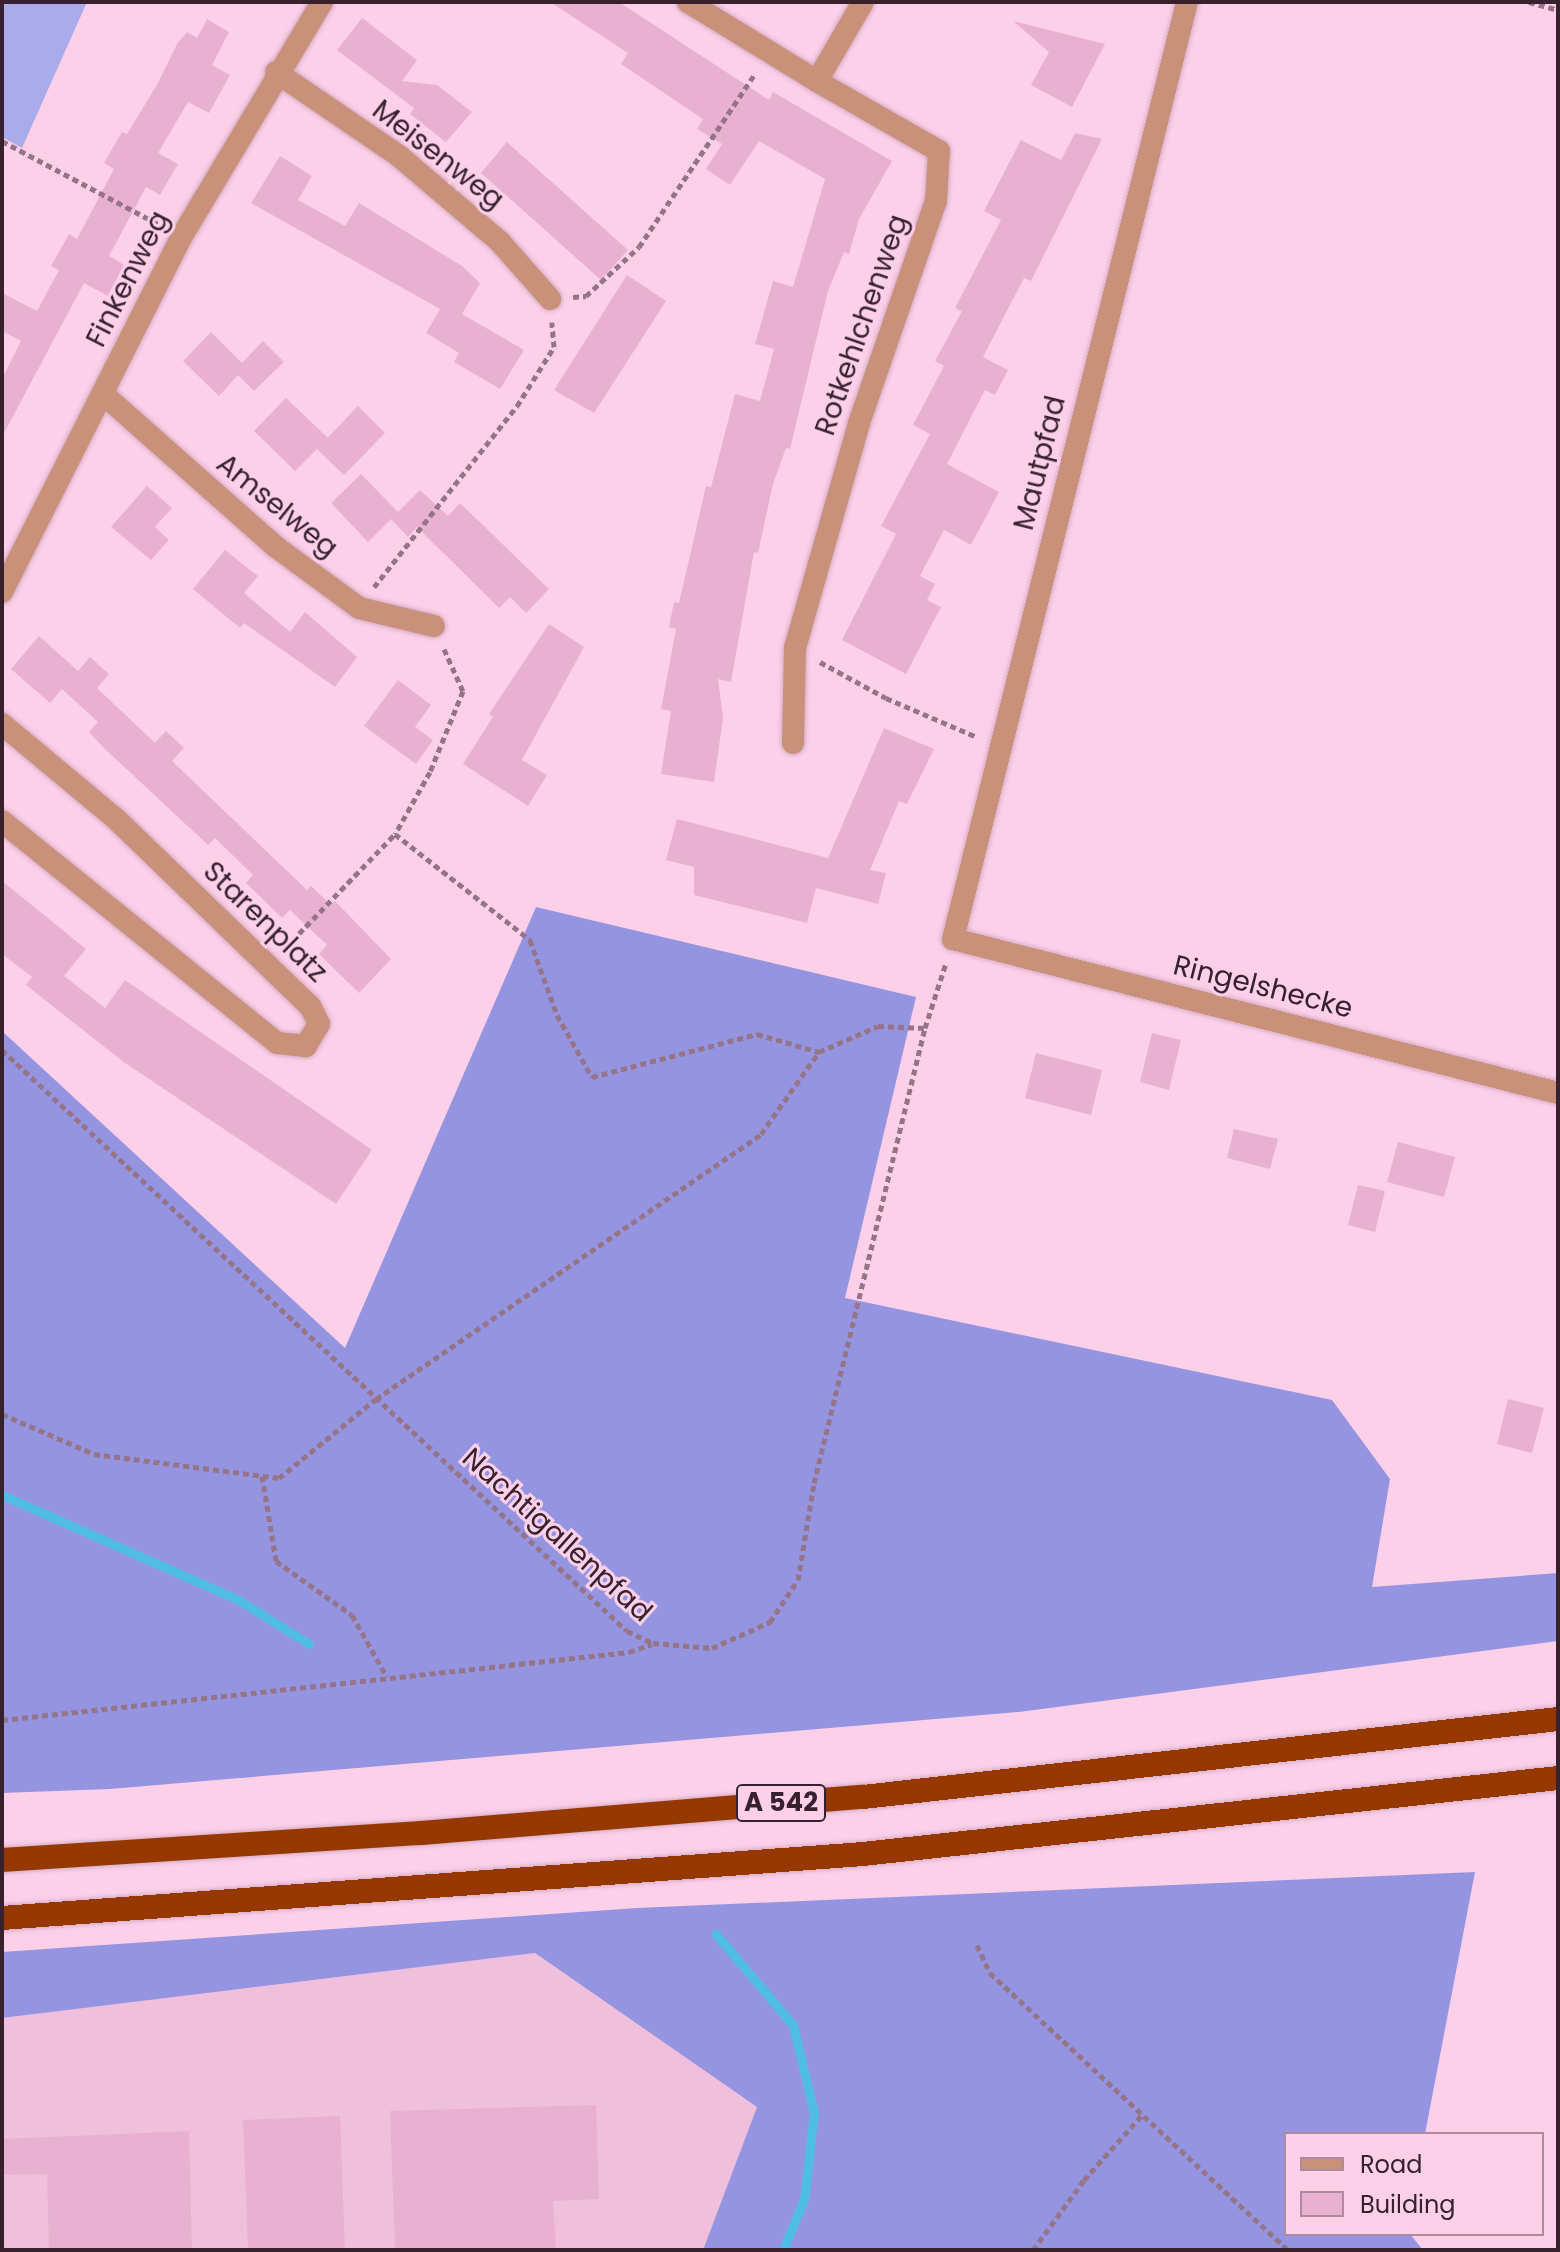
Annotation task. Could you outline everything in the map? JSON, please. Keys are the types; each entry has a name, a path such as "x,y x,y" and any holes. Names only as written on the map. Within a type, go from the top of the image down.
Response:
{"highway":[{"name":"A 542","path":"2,1860 421,1833 863,1797 1558,1719"},
{"name":"A 542","path":"2,1918 863,1854 1558,1778"}],"street":[{"name":"Finkenweg","path":"2,592 182,236 276,72 322,2"},
{"path":"688,2 817,81 863,2"},
{"name":"Mautpfad","path":"953,939 1187,2"},
{"name":"Meisenweg","path":"276,72 399,156 500,242 550,299"},
{"name":"Rotkehlchenweg","path":"793,743 795,648 859,423 936,201 939,151 817,81"},
{"name":"Amselweg","path":"103,394 266,538 359,608 434,626"},
{"name":"Starenplatz","path":"2,724 115,818 310,1006 319,1024 306,1046 277,1043 2,821"},
{"name":"Ringelshecke","path":"953,939 1558,1093"}],"path":[{"path":"1529,2 1558,10"},
{"path":"359,608 478,460 554,347 550,299 586,296 639,247 768,53"},
{"path":"2,141 182,236"},
{"path":"267,966 395,834 430,772 463,691 434,626"},
{"path":"795,648 886,698 1000,747"},
{"path":"395,834 530,940 557,1015 592,1077 757,1034 819,1052"},
{"name":"Nachtigallenpfad","path":"2,1050 627,1631 653,1643 712,1648 770,1622 798,1580 814,1483 925,1028 953,939"},
{"path":"2,1414 94,1454 279,1478 376,1399 761,1134 819,1052 878,1026 925,1028"},
{"path":"262,1476 276,1561 352,1615 387,1677"},
{"path":"2,1720 629,1652 653,1643"},
{"path":"977,1945 990,1973 1288,2250"},
{"path":"1033,2250 1084,2180 1141,2116"}],"shaded area":[{"path":"2,2 87,2 22,148 2,137"},
{"path":"536,907 916,997 845,1298 1332,1400 1390,1479 1372,1587 1558,1573 1558,1641 1019,1712 110,1789 2,1793 2,1031 345,1348"},
{"path":"1475,1872 1425,2132 1284,2132 1284,2236 1412,2236 1423,2250 703,2250 757,2107 535,1953 2,2018 2,1952 637,1908"},
{"path":"535,1953 757,2107 703,2250 2,2250 2,2018"}],"building":[{"path":"550,2 619,2 769,100 773,92 892,161 859,219 849,254 844,252 828,291 790,449 786,448 773,484 758,553 754,552 731,682 718,679 723,718 714,782 661,774 671,711 661,709 676,629 669,627 674,602 679,603 706,486 711,487 735,394 760,401 774,349 755,344 773,281 793,287 825,179 759,141 730,185 706,169 722,144 697,129 703,119 621,64 628,53"},
{"path":"362,18 417,60 402,81 437,85 472,112 446,142 410,114 414,108 337,50"},
{"path":"207,19 229,32 212,65 230,75 209,113 188,102 158,153 178,164 160,195 146,187 109,256 124,265 108,296 84,283 2,437 2,379 21,341 2,331 2,293 37,311 59,270 51,266 69,234 77,239 114,169 104,163 122,132 127,134 177,44 187,32 197,38"},
{"path":"1013,21 1105,44 1072,107 1031,85 1049,52"},
{"path":"1075,133 1102,139 1031,281 1024,278 983,357 1008,370 995,395 985,390 947,464 999,492 971,545 944,530 920,576 935,584 927,600 941,607 906,674 842,640 896,534 881,526 930,434 913,425 944,366 935,361 962,311 955,308 1001,220 984,211 1021,140 1061,160"},
{"path":"507,142 628,250 601,280 481,173"},
{"path":"280,156 312,176 298,200 345,226 359,203 462,266 480,283 462,314 524,350 500,389 454,362 459,353 426,333 440,309 251,203"},
{"path":"627,275 666,301 594,413 554,390"},
{"path":"211,332 242,363 263,341 284,362 254,391 238,375 219,396 183,361"},
{"path":"286,398 328,438 295,471 254,431"},
{"path":"358,406 385,433 344,475 317,449"},
{"path":"361,474 398,512 420,490 448,516 460,503 549,589 526,613 510,597 499,608 417,527 408,537 391,519 368,542 331,503"},
{"path":"147,486 172,508 155,527 169,540 151,560 111,527"},
{"path":"225,550 258,576 244,593 290,632 305,612 357,657 335,687 244,623 240,628 193,589"},
{"path":"549,624 584,647 522,760 547,775 528,806 463,764 493,717 489,714"},
{"path":"39,636 78,671 90,657 109,674 97,688 155,743 166,731 184,748 172,761 307,890 311,886 331,905 335,901 391,959 359,993 319,954 327,945 290,910 282,918 246,883 253,875 215,838 208,845 104,748 89,732 98,722 62,689 50,703 11,669"},
{"path":"398,680 431,705 415,727 433,740 416,764 364,726"},
{"path":"884,728 934,749 907,804 899,801 870,870 886,873 878,904 816,888 807,923 694,895 694,867 666,860 677,819 828,858"},
{"path":"2,881 86,949 64,976 105,1008 125,980 372,1150 336,1204 125,1063 26,985 32,977 2,954"},
{"path":"1152,1033 1181,1040 1169,1090 1140,1082"},
{"path":"1036,1053 1102,1070 1091,1115 1025,1098"},
{"path":"1234,1129 1278,1139 1270,1169 1227,1158"},
{"path":"1398,1142 1455,1157 1444,1197 1387,1182"},
{"path":"1358,1185 1385,1191 1375,1232 1348,1225"},
{"path":"1508,1399 1544,1408 1532,1453 1497,1444"},
{"path":"596,2105 599,2199 553,2201 556,2250 395,2250 390,2111"},
{"path":"340,2116 345,2250 248,2250 243,2120"},
{"path":"189,2131 192,2250 49,2250 47,2174 2,2175 2,2139"}],"waterway":[{"path":"2,1495 237,1599 309,1644"},
{"path":"716,1934 793,2025 814,2113 804,2199 783,2250"}]}
